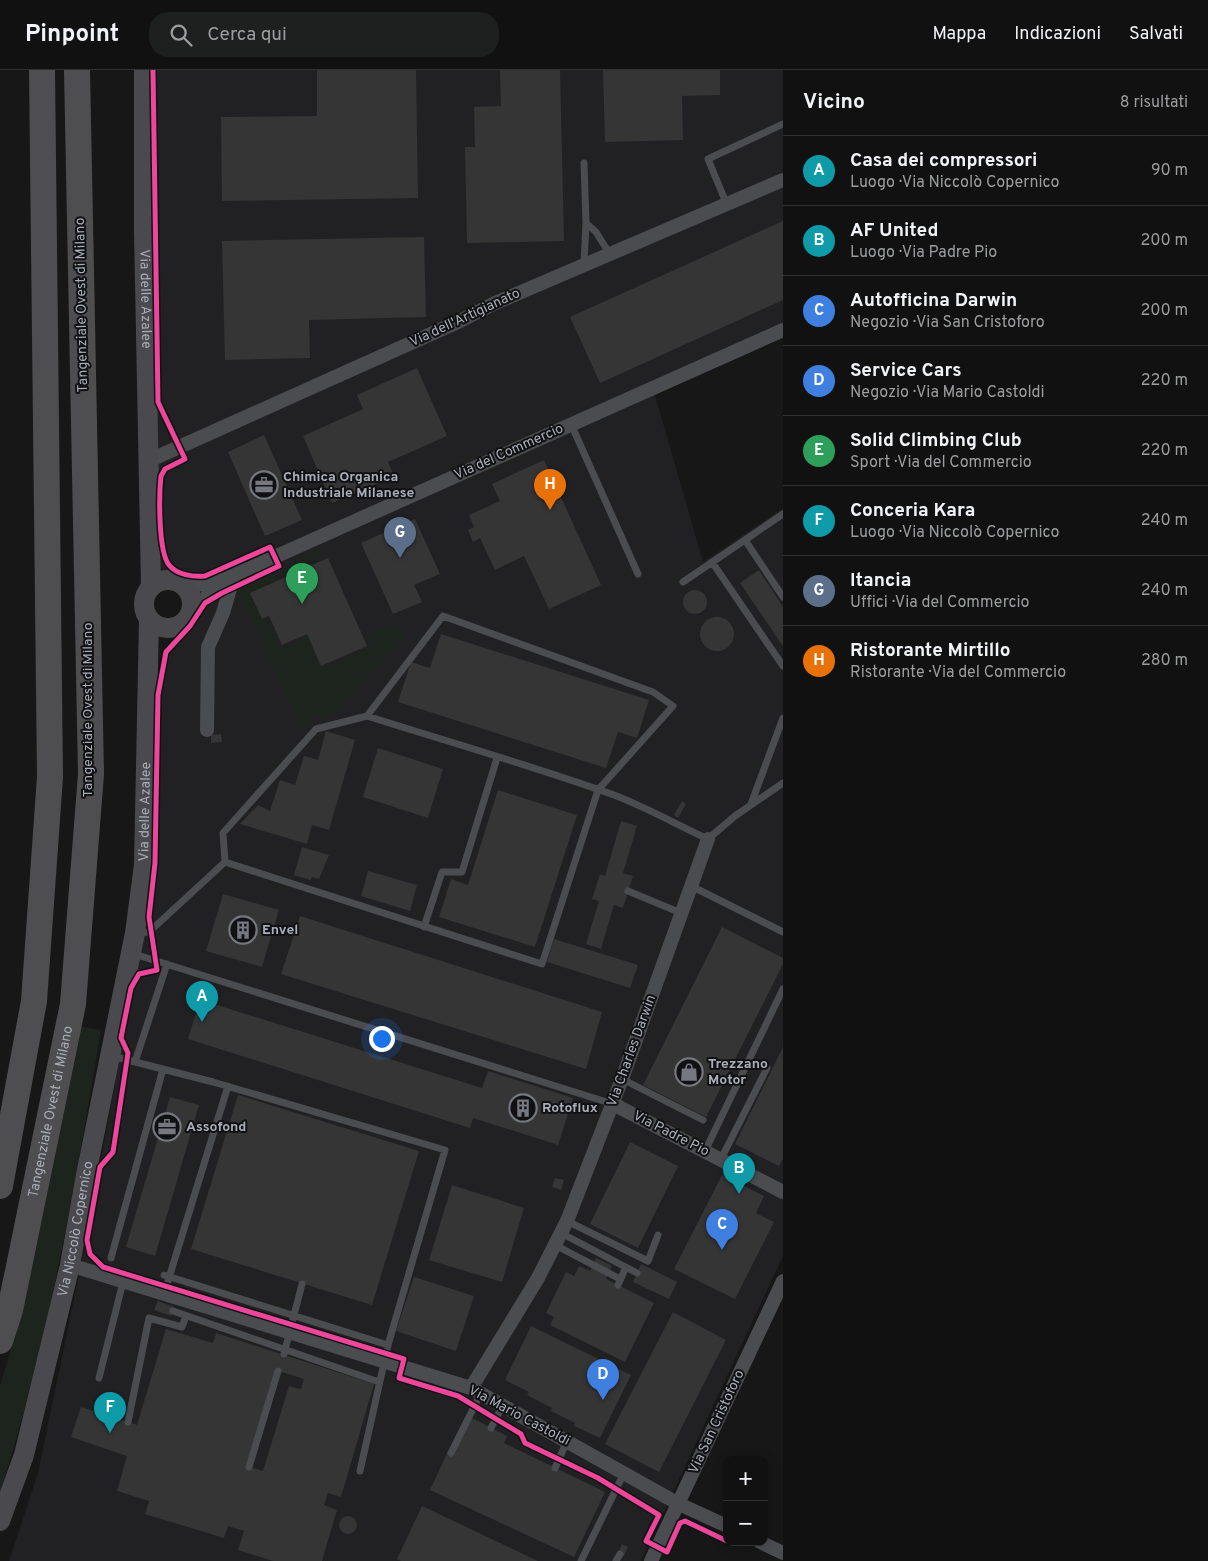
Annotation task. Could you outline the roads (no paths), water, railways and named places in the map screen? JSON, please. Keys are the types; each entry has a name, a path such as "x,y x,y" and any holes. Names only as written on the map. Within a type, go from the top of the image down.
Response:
{"highway":[{"path":"0,1186 34,1001 50,777 42,70"},
{"name":"Tangenziale Ovest di Milano","path":"0,1341 10,1310 73,1004 91,774 77,70"}],"street":[{"name":"Via delle Azalee","path":"144,70 148,461 150,527 158,584"},
{"name":"Via dell'Artigianato","path":"148,461 584,264 727,206 783,180"},
{"name":"Via del Commercio","path":"183,585 194,586 234,575 783,330"},
{"name":"Via del Commercio","path":"190,615 208,595 234,575"},
{"path":"208,730 208,648 223,613 234,575"},
{"path":"176,582 183,585 192,599 190,615 181,625 168,628 161,627 149,619 144,604 145,598 158,584 176,582"},
{"name":"Via delle Azalee","path":"135,933 144,865 149,619"},
{"name":"Via delle Azalee","path":"148,690 168,628"},
{"name":"Via Charles Darwin","path":"476,1390 561,1233 613,1104 708,839"},
{"name":"Via Niccolò Copernico","path":"0,1521 24,1456 70,1265 109,1055 135,933"},
{"name":"Via Padre Pio","path":"613,1104 783,1192"},
{"name":"Via Mario Castoldi","path":"70,1265 289,1334 476,1390 679,1504 723,1524"},
{"name":"Via San Cristoforo","path":"651,1561 783,1282"},
{"path":"768,1546 783,1553"}],"lane":[{"path":"727,206 708,159 783,124"},
{"path":"584,163 586,223 584,264"},
{"path":"586,223 596,232 609,253"},
{"path":"571,424 638,574"},
{"path":"683,582 783,514"},
{"path":"745,540 783,597"},
{"path":"712,562 783,666"},
{"path":"225,862 542,964 598,790 672,706 653,692 443,616 367,716"},
{"path":"225,862 223,833 316,729 367,716 616,796 708,839 751,805 783,783"},
{"path":"751,805 783,718"},
{"path":"424,927 442,872 462,872 498,758"},
{"path":"135,933 149,932 225,862"},
{"path":"690,886 783,932"},
{"path":"628,891 681,913"},
{"path":"131,953 613,1104"},
{"path":"135,1062 167,964"},
{"path":"704,1151 783,989"},
{"path":"109,1055 228,1086 345,1124 445,1150 388,1345 360,1471"},
{"path":"721,1159 767,1068"},
{"path":"111,1258 163,1069"},
{"path":"622,1079 703,1120"},
{"path":"164,1294 167,1276 228,1086"},
{"path":"561,1233 648,1261 658,1235"},
{"path":"561,1233 637,1273"},
{"path":"561,1233 619,1282 626,1267"},
{"path":"167,1276 388,1345"},
{"path":"99,1378 124,1282"},
{"path":"284,1352 302,1284"},
{"path":"172,1312 284,1352 379,1382"},
{"path":"128,1422 149,1318 182,1327 186,1316"},
{"path":"249,1467 278,1371"},
{"path":"451,1452 476,1390"},
{"path":"492,1428 503,1405"},
{"path":"555,1468 567,1441"},
{"path":"581,1561 624,1473"},
{"path":"616,1561 620,1554"}],"place":[{"name":"Chimica Organica Industriale Milanese","path":"264,485"},
{"name":"Ristorante Mirtillo","path":"550,510"},
{"name":"Itancia","path":"400,558"},
{"name":"Solid Climbing Club","path":"302,604"},
{"name":"Envel","path":"243,930"},
{"name":"Casa dei compressori","path":"202,1022"},
{"name":"Trezzano Motor","path":"689,1072"},
{"name":"Rotoflux","path":"523,1108"},
{"name":"Assofond","path":"167,1127"},
{"name":"AF United","path":"739,1194"},
{"name":"Autofficina Darwin","path":"722,1250"},
{"name":"Service Cars","path":"603,1400"},
{"name":"Conceria Kara","path":"110,1433"}]}
